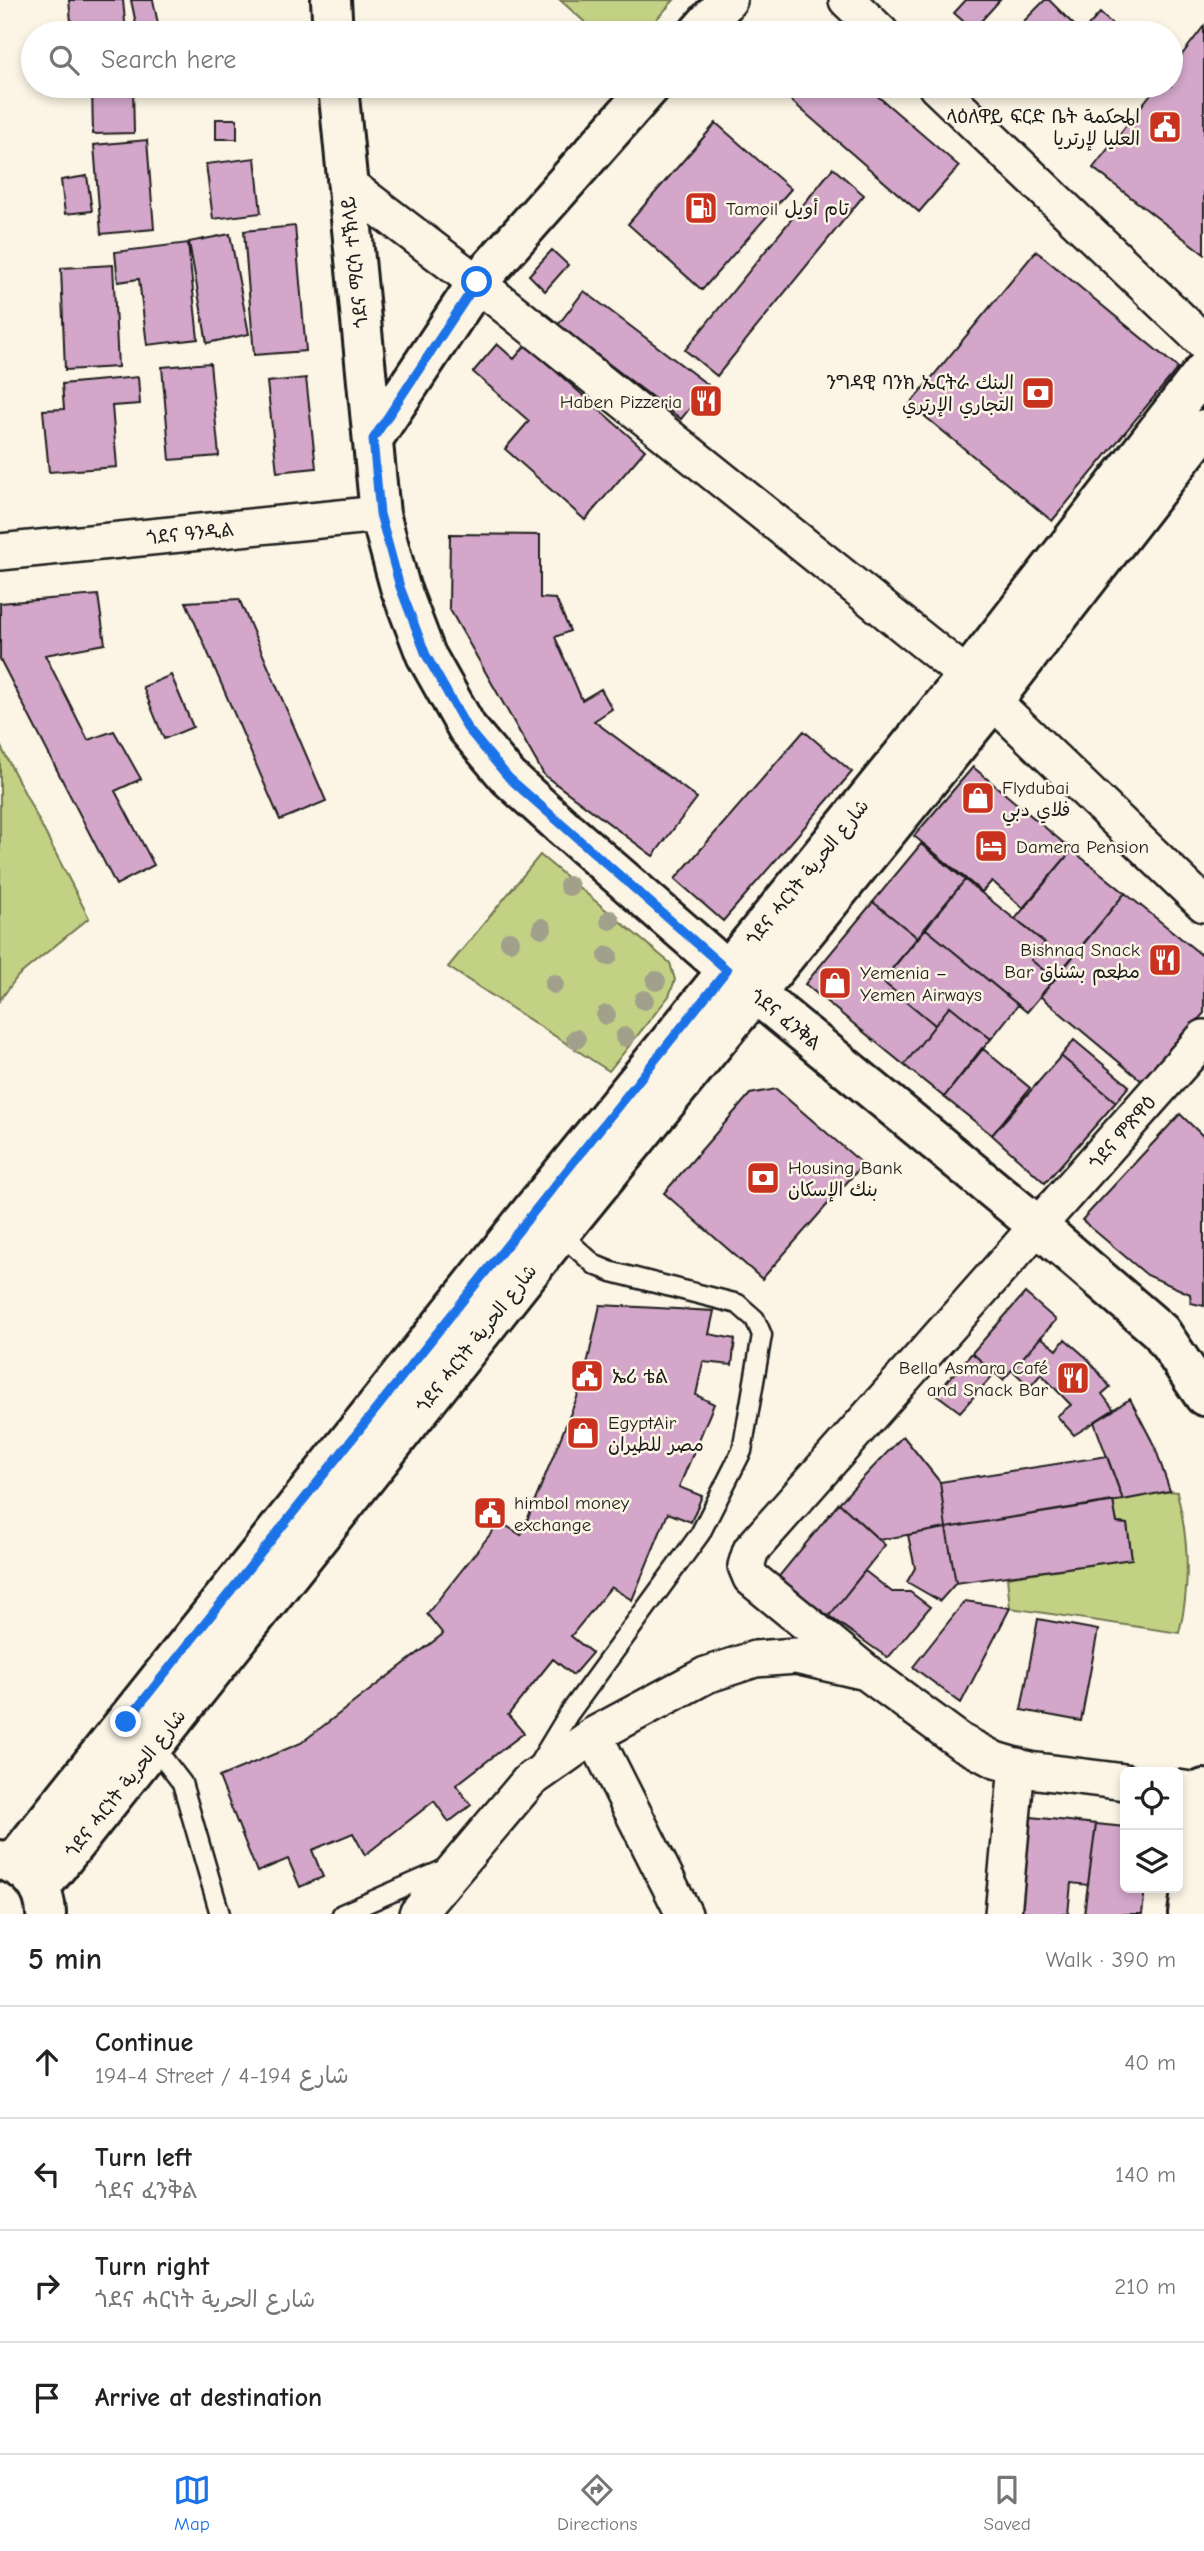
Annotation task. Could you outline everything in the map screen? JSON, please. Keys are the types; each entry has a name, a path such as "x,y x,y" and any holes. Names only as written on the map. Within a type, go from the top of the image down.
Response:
{"main road":[{"path":"331,0 332,21"},
{"path":"709,21 727,0"},
{"name":"ጎደና ማርሳ ተኽላይ","path":"339,98 373,439"},
{"path":"373,439 477,282 640,98"},
{"name":"ጎደና ሓርነት شارع الحرية","path":"547,1221 756,993 980,689 1204,371"},
{"name":"ጎደና ሓርነት شارع الحرية","path":"6,1861 140,1734 547,1221 727,970 980,689 1204,429"},
{"name":"ጎደና ፈንቅል","path":"373,439 380,514 400,587 426,655 467,728 509,778 727,970 1039,1227 1161,1332 1204,1395"},
{"name":"ጎደና ፈንቅል","path":"1161,1332 1204,1344"},
{"name":"ጎደና ሓርነት شارع الحرية","path":"48,1902 140,1734"},
{"path":"1188,1914 1204,1791"},
{"path":"6,1861 24,1869 48,1902"}],"street":[{"path":"847,0 869,21"},
{"path":"949,98 1204,342"},
{"path":"346,183 477,282 980,689 1204,904"},
{"name":"ጎደና ዓንዲል","path":"0,552 380,514"},
{"name":"ጎደና ምጽዋዕ","path":"866,1672 751,1578 746,1566 751,1550 1204,1038"},
{"path":"417,1914 529,1782 594,1735 706,1675 755,1659 796,1656 866,1672 961,1742 995,1760 1017,1766 1120,1781"},
{"path":"594,1735 684,1914"},
{"path":"1003,1914 1017,1766"},
{"path":"1183,1789 1204,1791"}],"lane":[{"path":"529,1782 568,1715 701,1534 742,1451 762,1335 755,1319 737,1304 612,1272 596,1265 547,1221"},
{"path":"140,1734 182,1783 220,1914"},
{"path":"342,1914 460,1862"}],"green space":[{"path":"560,0 674,0 655,21 584,21"},
{"path":"0,745 89,918 18,976 0,1000"},
{"path":"540,855 670,963 675,980 669,996 609,1071 448,967"},
{"path":"1177,1492 1186,1545 1187,1580 1179,1633 1010,1608 1007,1577 1132,1559 1127,1524 1117,1523 1113,1501"}],"building":[{"path":"69,0 123,0 125,21 71,21"},
{"path":"131,0 153,0 157,21 135,21"},
{"path":"966,0 1000,0 981,21 963,21 954,13"},
{"path":"1045,0 1049,0 1070,21 1024,21"},
{"path":"1100,13 1109,21 1093,21"},
{"name":"ላዕለዋይ ፍርድ ቤት المحكمة العليا لإرتريا","path":"1204,26 1204,254 1093,168 1148,98 1183,98 1183,53"},
{"path":"92,98 133,98 134,133 93,134"},
{"path":"788,98 880,98 959,166 919,212"},
{"path":"216,119 237,119 237,139 216,139"},
{"path":"716,123 791,189 702,290 628,224"},
{"path":"147,140 154,229 101,234 94,145"},
{"path":"255,158 261,213 213,219 206,164"},
{"path":"833,168 864,195 717,376 685,350"},
{"path":"87,176 92,211 65,214 61,180"},
{"path":"295,226 306,351 254,355 244,231"},
{"path":"230,234 249,334 207,343 189,242"},
{"path":"188,243 198,339 147,345 139,279 118,282 115,252"},
{"path":"552,250 568,265 545,291 529,275"},
{"name":"ንግዳዊ ባንክ ኤርትራ البنك التجاري الإرتري","path":"1036,251 1178,368 1052,521 910,404"},
{"path":"113,265 118,367 65,370 61,268"},
{"path":"584,291 708,385 681,419 558,325"},
{"path":"497,344 514,359 526,345 645,450 585,520 505,449 529,421 473,372"},
{"path":"210,363 219,456 170,460 162,367"},
{"path":"138,377 140,404 112,406 117,467 49,472 43,410 64,409 62,384"},
{"path":"306,378 316,468 277,472 267,382"},
{"path":"450,534 540,535 540,598 556,599 570,631 555,637 582,700 601,689 612,709 594,721 697,798 653,856 544,775 449,608"},
{"path":"98,595 105,644 45,655 88,740 114,731 141,779 115,791 154,865 116,885 0,659 0,603"},
{"path":"239,599 326,801 280,820 186,602"},
{"path":"171,675 193,727 164,739 143,687"},
{"path":"804,731 852,772 723,921 675,879"},
{"path":"973,767 1072,850 1023,908 992,881 982,892 914,836"},
{"path":"921,844 965,880 918,938 873,902"},
{"path":"1072,850 1125,893 1055,979 1031,960 1045,943 1015,919"},
{"path":"965,880 1045,943 1031,960 1055,979 1027,1012 925,928"},
{"path":"1125,893 1204,957 1204,1013 1143,1082 1040,996"},
{"path":"873,902 918,938 882,981 935,1025 904,1065 805,984"},
{"path":"925,928 1018,1005 991,1039 950,1006 935,1025 882,981"},
{"path":"950,1006 991,1039 944,1097 904,1065"},
{"path":"1074,1040 1129,1086 1116,1102 1061,1056"},
{"path":"982,1048 1030,1088 992,1135 944,1097"},
{"path":"1061,1056 1116,1102 1045,1183 992,1135"},
{"name":"Housing Bank بنك الإسكان","path":"776,1089 863,1164 762,1279 664,1193 750,1094"},
{"path":"1180,1114 1204,1137 1204,1306 1191,1303 1190,1294 1147,1275 1082,1220"},
{"path":"1025,1293 1056,1320 1003,1380 972,1353"},
{"path":"600,1305 714,1311 709,1334 735,1339 732,1365 703,1362 696,1395 714,1404 679,1487 702,1496 691,1522 668,1513 632,1600 611,1587 571,1636 592,1653 573,1675 553,1659 508,1715 524,1733 456,1785 471,1805 449,1822 434,1801 365,1855 353,1833 312,1850 323,1877 300,1887 288,1859 257,1872 219,1777 301,1743 443,1634 427,1614 500,1522 521,1535 583,1383"},
{"path":"1041,1337 1057,1350 1065,1339 1088,1359 1110,1387 1102,1394 1114,1410 1074,1435 1057,1416 1071,1405 1041,1374 1030,1387 1012,1370"},
{"path":"972,1353 995,1373 960,1412 936,1394"},
{"path":"1130,1399 1155,1447 1170,1491 1123,1500 1094,1422"},
{"path":"903,1436 940,1482 946,1528 879,1540 839,1503"},
{"path":"1107,1456 1123,1500 946,1528 940,1482"},
{"path":"1113,1501 1117,1523 1127,1524 1132,1559 956,1583 946,1528"},
{"path":"839,1503 885,1545 829,1616 776,1580"},
{"path":"946,1528 956,1583 940,1601 907,1582 915,1568 908,1535"},
{"path":"865,1571 892,1592 910,1592 930,1607 888,1658 829,1616"},
{"path":"965,1601 1010,1608 961,1703 913,1667"},
{"path":"1038,1619 1098,1630 1081,1721 1021,1710"},
{"path":"1031,1817 1096,1824 1088,1885 1071,1883 1068,1914 1019,1914"},
{"path":"1096,1824 1120,1826 1120,1893 1144,1893 1142,1914 1084,1914"}],"place":[{"name":"ላዕለዋይ ፍርድ ቤት المحكمة العليا لإرتريا","path":"1165,127"},
{"name":"Tamoil تام أويل","path":"701,208"},
{"name":"ንግዳዊ ባንክ ኤርትራ البنك التجاري الإرتري","path":"1038,393"},
{"name":"Haben Pizzeria","path":"706,401"},
{"name":"Flydubai فلاي دبي","path":"978,798"},
{"name":"Damera Pension","path":"991,846"},
{"name":"Bishnaq Snack Bar مطعم بشناق","path":"1165,960"},
{"name":"Yemenia – Yemen Airways","path":"835,983"},
{"name":"Housing Bank بنك الإسكان","path":"763,1178"},
{"name":"ኤሪ ቴል","path":"587,1376"},
{"name":"Bella Asmara Café and Snack Bar","path":"1073,1378"},
{"name":"EgyptAir مصر للطيران","path":"583,1433"},
{"name":"himbol money exchange","path":"490,1513"}],"route":[{"path":"126,1722 534,1208 727,970 509,778 467,728 426,655 400,587 380,514 373,439 477,282"}]}
